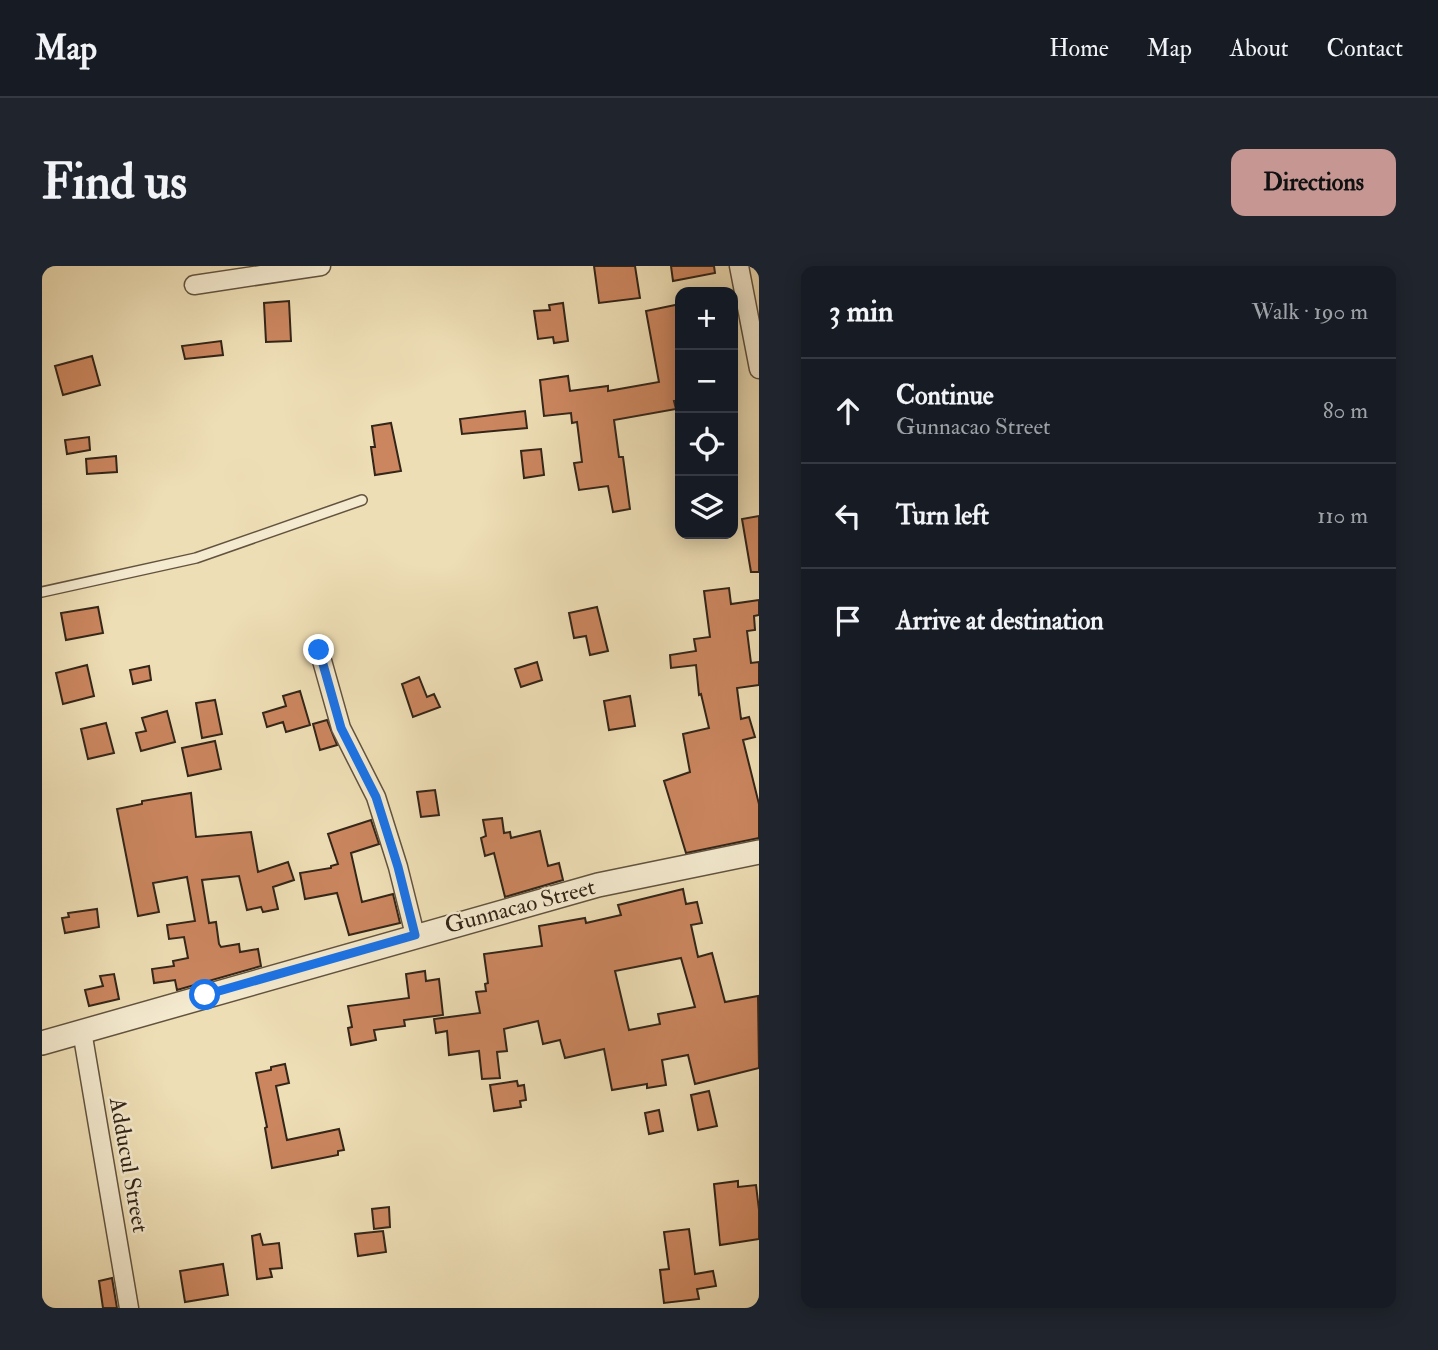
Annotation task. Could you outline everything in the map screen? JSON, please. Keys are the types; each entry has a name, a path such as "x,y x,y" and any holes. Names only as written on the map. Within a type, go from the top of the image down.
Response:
{"street":[{"path":"194,285 321,266"},
{"path":"738,266 759,369"},
{"path":"319,650 341,728 376,797 398,867 415,935"},
{"name":"Gunnacao Street","path":"42,1043 598,884 759,852"},
{"name":"Adducul Street","path":"82,1031 129,1308"}],"lane":[{"path":"42,592 196,558 362,500"}],"building":[{"path":"594,266 635,266 640,298 599,303"},
{"path":"671,266 714,266 715,273 673,281"},
{"path":"289,301 291,341 266,342 264,303"},
{"path":"563,303 568,341 554,343 553,337 538,339 534,311 550,310 549,305"},
{"path":"675,305 675,409 614,420 619,457 623,457 630,509 613,512 608,486 579,490 574,463 582,462 577,422 572,423 571,413 544,416 540,380 568,376 570,391 608,386 608,391 659,382 646,311"},
{"path":"221,341 223,355 185,359 182,346"},
{"path":"92,356 100,385 63,395 55,366"},
{"path":"525,411 527,428 462,434 460,419"},
{"path":"391,423 401,471 375,475 371,447 375,447 372,426"},
{"path":"89,437 90,450 67,454 65,440"},
{"path":"541,449 544,475 524,478 521,451"},
{"path":"116,456 117,472 87,474 86,459"},
{"path":"759,516 759,572 751,572 742,519"},
{"path":"729,588 731,604 759,600 759,615 754,616 755,630 747,631 751,663 759,662 759,685 737,688 741,719 749,717 755,737 743,740 759,804 759,838 686,853 664,781 690,772 683,734 709,728 701,694 699,695 696,665 671,668 670,655 696,651 694,639 710,637 704,591"},
{"path":"98,607 103,633 66,640 61,613"},
{"path":"597,607 608,651 590,655 586,636 574,638 569,613"},
{"path":"537,662 542,680 521,687 515,669"},
{"path":"87,665 94,696 63,704 56,673"},
{"path":"149,666 151,680 133,684 130,670"},
{"path":"419,677 427,697 434,694 440,707 413,717 402,684"},
{"path":"300,691 310,725 286,732 283,722 267,727 263,713 286,706 283,696"},
{"path":"630,696 635,726 609,730 604,701"},
{"path":"215,700 222,734 202,738 196,703"},
{"path":"167,711 175,742 141,751 136,733 146,731 142,718"},
{"path":"327,720 337,745 320,750 313,724"},
{"path":"106,723 114,753 88,759 81,729"},
{"path":"215,741 221,769 188,776 182,748"},
{"path":"435,790 439,815 421,817 417,792"},
{"path":"191,793 196,837 251,832 258,872 288,862 294,880 273,887 278,909 263,912 261,907 247,910 239,876 202,880 209,923 216,922 221,947 239,944 240,952 258,949 261,966 177,990 175,980 154,983 152,969 174,966 173,961 188,958 184,937 169,939 167,925 195,921 187,877 153,883 159,912 138,916 117,809 142,804 142,801"},
{"path":"502,818 504,833 510,832 511,838 540,831 548,866 559,863 563,880 505,897 494,853 485,856 481,838 486,836 483,820"},
{"path":"371,820 379,844 351,853 362,902 393,894 400,923 349,935 337,893 305,899 300,873 331,868 338,864 328,834"},
{"path":"683,889 686,904 697,902 702,923 691,925 698,957 712,953 725,1002 758,996 759,1068 695,1084 688,1055 662,1060 666,1085 647,1088 647,1084 612,1090 604,1049 565,1058 560,1040 543,1044 538,1021 504,1029 507,1051 497,1052 500,1078 482,1079 479,1051 449,1055 447,1031 436,1033 434,1019 480,1013 476,992 486,991 485,984 488,983 484,954 542,946 539,926 585,918 586,923 621,915 618,905","holes":["681,958 695,1007 658,1014 660,1024 629,1030 615,971"]},
{"path":"97,909 99,927 65,933 62,918 69,917 68,913"},
{"path":"425,971 426,981 439,979 443,1015 404,1020 405,1026 374,1030 376,1040 351,1045 348,1028 352,1027 348,1006 409,998 406,974"},
{"path":"114,974 119,999 89,1006 85,990 103,986 100,976"},
{"path":"285,1064 289,1083 276,1086 287,1140 339,1129 344,1150 338,1151 338,1155 272,1168 256,1073"},
{"path":"517,1081 518,1086 524,1085 526,1100 520,1101 521,1107 494,1111 490,1085"},
{"path":"709,1091 717,1126 698,1130 691,1095"},
{"path":"659,1110 663,1131 649,1134 645,1113"},
{"path":"738,1181 738,1187 756,1185 759,1239 720,1245 714,1184"},
{"path":"389,1207 390,1227 374,1229 372,1209"},
{"path":"689,1229 695,1274 713,1271 716,1286 697,1289 699,1299 664,1303 660,1270 669,1269 664,1232"},
{"path":"383,1231 386,1252 358,1256 355,1234"},
{"path":"260,1234 263,1245 279,1243 282,1268 270,1269 272,1277 257,1279 252,1236"},
{"path":"223,1264 228,1295 185,1302 180,1271"},
{"path":"112,1278 117,1308 103,1308 99,1281"}],"route":[{"path":"205,995 415,935 398,867 376,797 336,716 319,650"}]}
